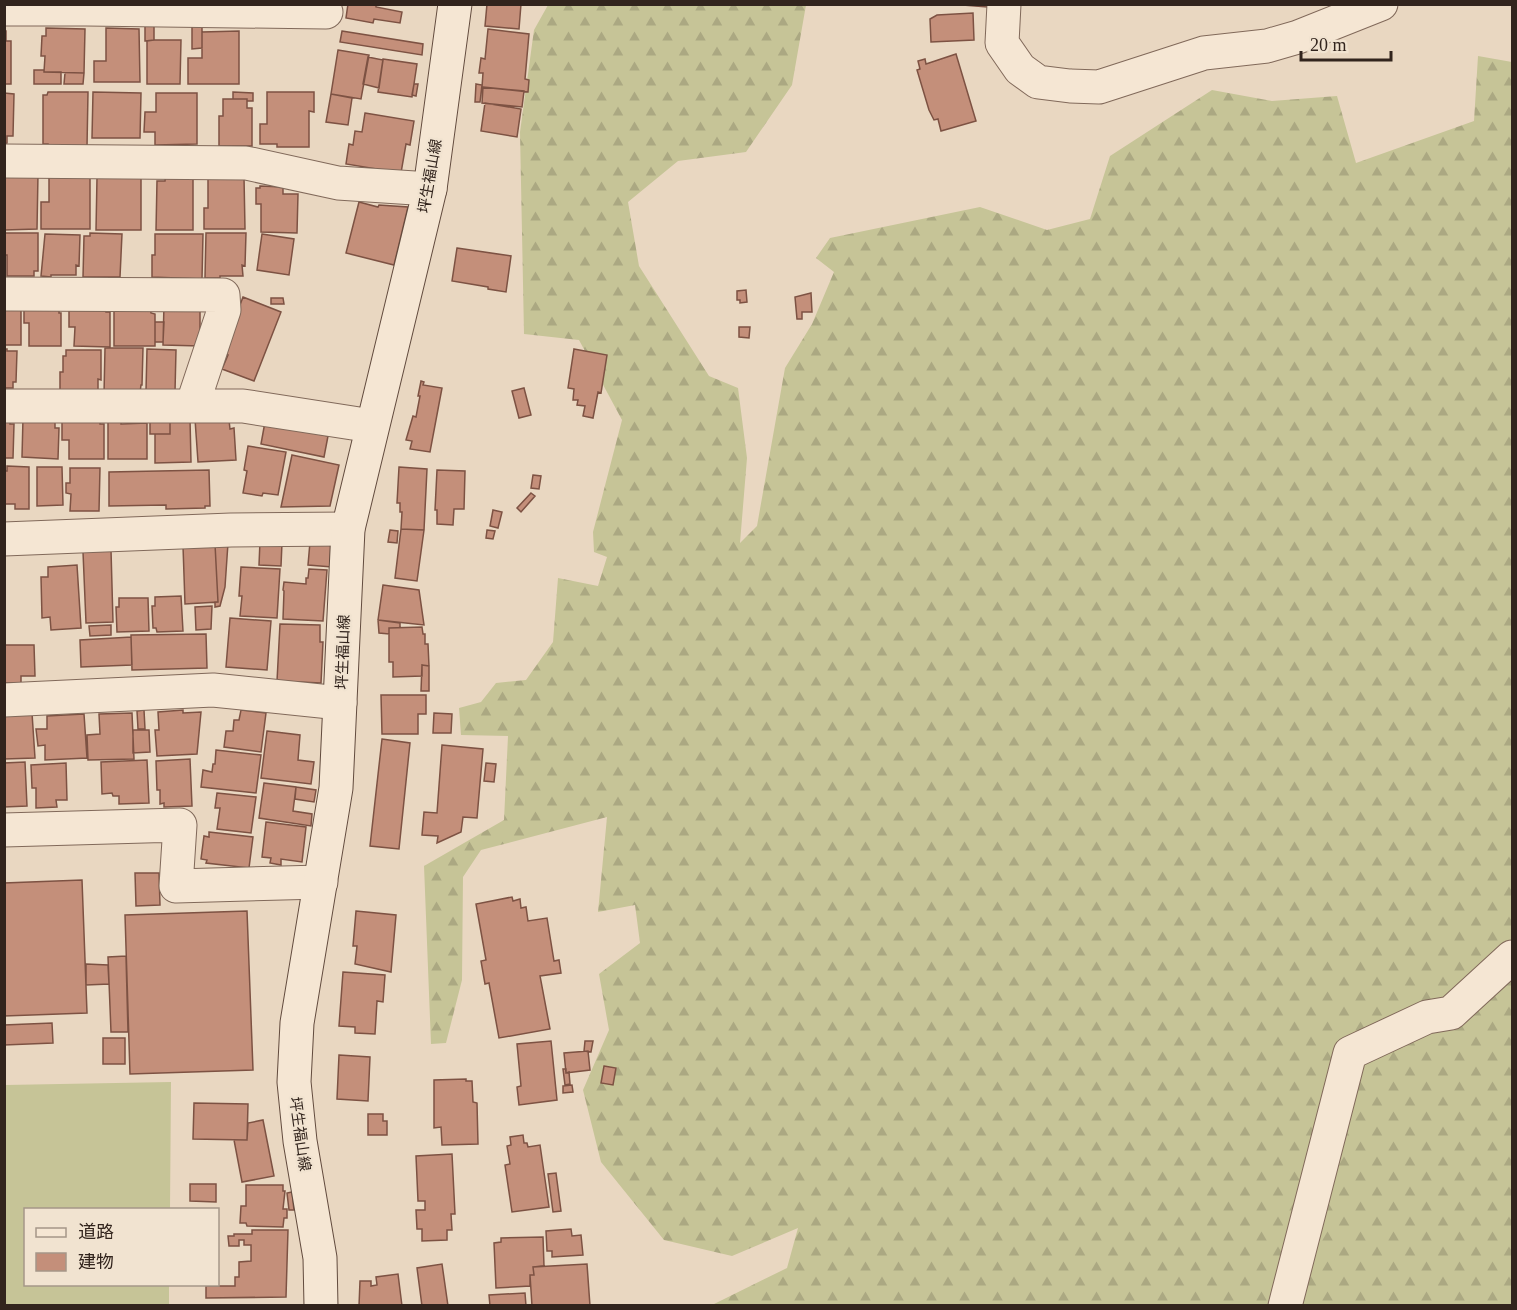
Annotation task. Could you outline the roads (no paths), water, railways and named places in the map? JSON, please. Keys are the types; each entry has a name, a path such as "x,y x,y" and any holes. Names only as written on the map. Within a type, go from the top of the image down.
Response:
{"street":[{"name":"坪生福山線","path":"321,1305 320,1258 300,1141 294,1082 297,1023 336,788 348,529 430,189 455,4"},
{"path":"1004,4 1002,43 1020,69 1038,82 1099,87 1204,53 1267,46 1298,37 1381,4"},
{"path":"4,9 86,7 326,12"},
{"path":"4,161 246,163 338,183 430,189"},
{"path":"4,294 223,295 224,310 192,405"},
{"path":"4,406 243,406 372,426"},
{"path":"4,539 231,530 348,529"},
{"path":"4,700 213,690 340,703"},
{"path":"4,830 180,825 176,886 321,882"},
{"path":"1285,1305 1350,1053 1427,1017 1451,1013 1512,957"}]}
